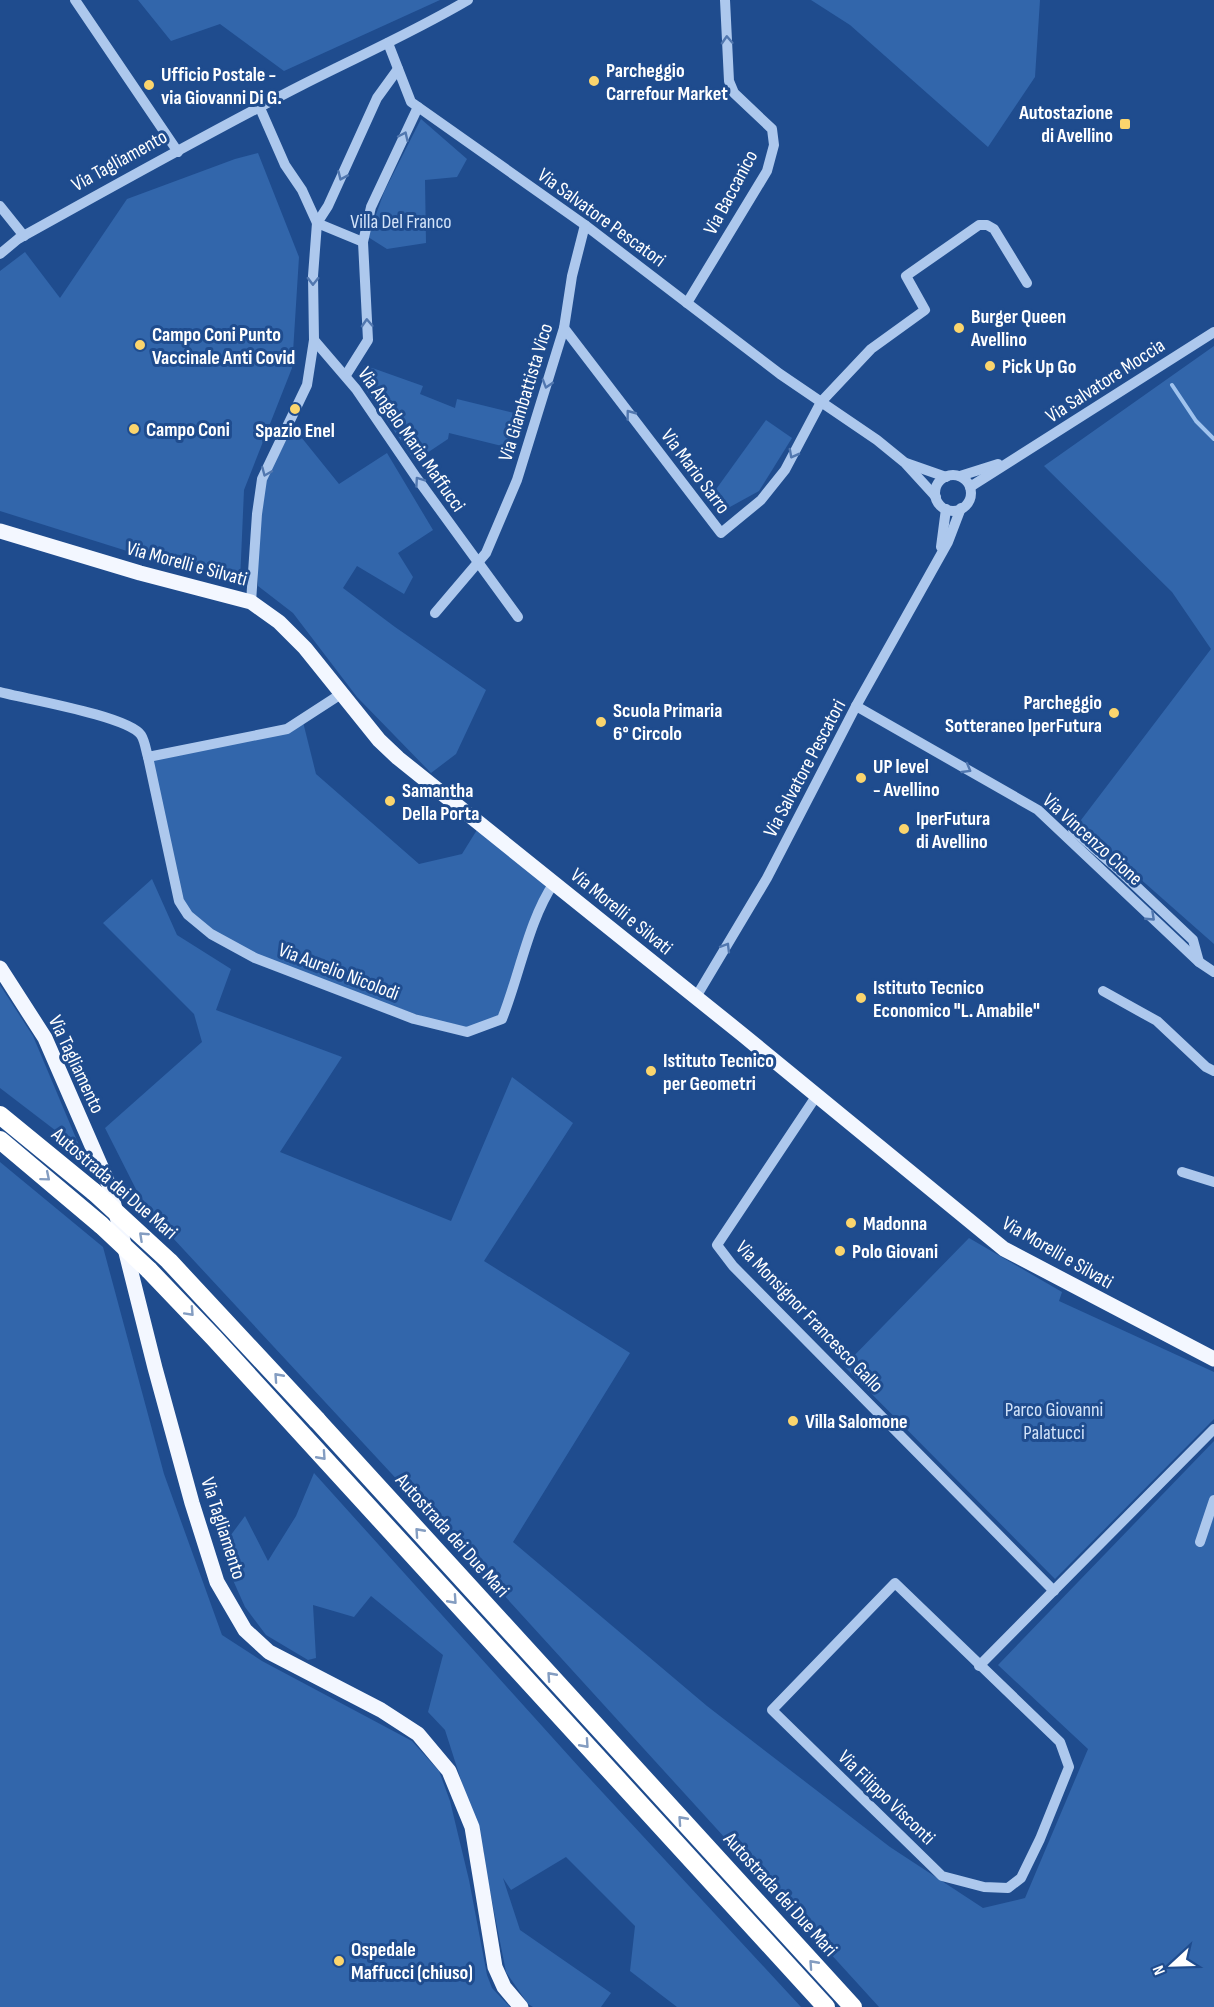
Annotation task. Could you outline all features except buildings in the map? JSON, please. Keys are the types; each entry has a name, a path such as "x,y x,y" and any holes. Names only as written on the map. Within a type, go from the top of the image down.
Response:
{"highway":[{"name":"Autostrada dei Due Mari","path":"0,1115 94,1192 177,1268 853,2007"},
{"name":"Autostrada dei Due Mari","path":"0,1140 102,1225 214,1338 826,2007"}],"main road":[{"name":"Via Morelli e Silvati","path":"0,531 140,573 251,602 279,622 305,648 340,694 379,740 398,758 817,1095 1004,1249 1214,1359"},
{"name":"Via Tagliamento","path":"0,968 45,1038 110,1185 158,1379 192,1503 217,1582 245,1630 269,1652 381,1710 418,1734 449,1771 472,1827 495,1967 504,1987 520,2007"}],"street":[{"path":"75,0 178,152"},
{"name":"Via Tagliamento","path":"0,254 24,236 178,152 426,25 454,4 468,0"},
{"name":"Via Baccanico","path":"687,303 767,171 774,145 772,129 734,93 729,81 725,0"},
{"name":"Via Salvatore Pescatori","path":"388,43 411,102 585,225 821,402 878,440 904,462 936,497"},
{"path":"251,602 257,514 262,479 307,385 314,340 313,276 317,223 328,206 377,98 398,69"},
{"path":"346,375 368,340 363,242 371,207 418,107"},
{"path":"260,108 285,165 302,190 317,223 363,242"},
{"path":"0,206 24,236"},
{"name":"Via Giambattista Vico","path":"478,563 486,553 517,480 564,328 572,276 585,225"},
{"path":"821,402 871,349 925,310 906,276 980,225 987,225 994,229 1027,283"},
{"name":"Via Mario Sarro","path":"564,328 721,532 762,500 785,470 821,402"},
{"name":"Via Salvatore Moccia","path":"970,487 1214,332"},
{"name":"Via Angelo Maria Maffucci","path":"314,340 346,375 518,617"},
{"name":"Via Salvatore Moccia","path":"960,476 1016,459"},
{"name":"Via Salvatore Pescatori","path":"904,462 946,477"},
{"path":"960,476 970,487 970,499 961,508 946,509 936,497 936,487 946,477 960,476"},
{"name":"Via Salvatore Pescatori","path":"696,997 767,878 856,706 948,542 961,508"},
{"name":"Via Salvatore Pescatori","path":"940,554 946,509"},
{"path":"435,614 478,563"},
{"path":"0,692 104,717 129,726 141,735 148,757 287,729 340,694"},
{"name":"Via Vincenzo Cione","path":"856,706 1038,810 1199,962 1214,972"},
{"name":"Via Aurelio Nicolodi","path":"148,757 179,902 188,915 211,934 255,958 414,1019 467,1032 502,1019 542,900 554,883"},
{"name":"Via Vincenzo Cione","path":"1073,830 1193,940 1199,962"},
{"path":"1103,991 1157,1022 1206,1067 1214,1071"},
{"name":"Via Monsignor Francesco Gallo","path":"817,1095 717,1245 733,1266 1054,1591"},
{"path":"1182,1172 1214,1182"},
{"path":"979,1666 1214,1429"},
{"path":"1200,1542 1214,1500"},
{"name":"Via Filippo Visconti","path":"895,1583 979,1666 1060,1742 1069,1767 1036,1849 1021,1878 1008,1888 984,1887 942,1876 772,1710 895,1583"}],"green space":[{"path":"138,0 440,0 284,71 220,24 171,41"},
{"path":"811,0 1040,0 1035,77 988,147 850,25"},
{"name":"Villa Del Franco","path":"421,119 467,159 457,177 425,180 426,243 387,249 368,237 384,192"},
{"name":"Campo Coni","path":"258,153 299,257 292,368 244,490 240,582 181,568 0,511 0,271 25,252 60,298 127,199 235,159"},
{"path":"1214,346 1214,944 1078,824 1211,649 1172,592 1044,466"},
{"path":"364,365 423,386 420,394 455,408 457,399 514,413 506,447 449,433 448,439 415,461 359,380"},
{"path":"766,420 792,438 759,491 719,513 709,499"},
{"path":"293,427 339,484 387,453 433,530 398,553 413,577 404,594 357,566 343,588 486,690 456,754 431,773 357,697 293,613 258,586 258,544 266,479"},
{"path":"302,718 316,774 419,864 462,854 480,825 554,883 502,1019 467,1032 255,958 211,934 179,901 148,757 257,735"},
{"path":"152,879 177,935 231,969 216,1010 342,1057 280,1152 451,1221 512,1077 573,1123 484,1261 630,1353 513,1542 707,1706 890,1847 983,1908 1025,1898 1088,1749 998,1665 1214,1441 1214,2007 879,2007 481,1570 146,1209 105,1128 202,1042 194,1014 103,923"},
{"path":"0,985 33,1036 81,1150 0,1088"},
{"path":"0,1162 103,1247 164,1474 222,1635 262,1661 412,1741 439,1771 450,1801 469,1880 487,1975 492,1988 510,2007 0,2007"},
{"name":"Parco Giovanni Palatucci","path":"969,1238 1062,1292 1059,1301 1214,1372 1214,1419 1055,1579 844,1366"},
{"path":"314,1473 579,1767 801,2007 677,2007 630,1971 635,1926 566,1857 511,1890 503,1878 520,1930 611,1993 601,2007 533,2007 528,2004 506,1972 484,1852 445,1730 428,1712 443,1655 371,1596 354,1617 313,1605 316,1658 308,1660 266,1635 245,1607 224,1560 225,1543 245,1516 268,1561 296,1516"}],"waterway":[{"path":"1172,385 1196,421 1214,439"}],"place":[{"name":"Parcheggio Carrefour Market","path":"594,81"},
{"name":"Ufficio Postale - via Giovanni Di G.","path":"149,85"},
{"name":"Autostazione di Avellino","path":"1125,124"},
{"name":"Burger Queen Avellino","path":"959,328"},
{"name":"Campo Coni Punto Vaccinale Anti Covid","path":"140,345"},
{"name":"Pick Up Go","path":"990,366"},
{"name":"Spazio Enel","path":"295,409"},
{"name":"Campo Coni","path":"134,429"},
{"name":"Parcheggio Sotteraneo IperFutura","path":"1114,713"},
{"name":"Scuola Primaria 6° Circolo","path":"601,722"},
{"name":"UP level - Avellino","path":"861,778"},
{"name":"Samantha Della Porta","path":"390,801"},
{"name":"IperFutura di Avellino","path":"904,829"},
{"name":"Istituto Tecnico Economico \"L. Amabile\"","path":"861,998"},
{"name":"Istituto Tecnico per Geometri","path":"651,1071"},
{"name":"Madonna","path":"851,1223"},
{"name":"Polo Giovani","path":"840,1251"},
{"name":"Villa Salomone","path":"793,1421"},
{"name":"Ospedale Maffucci (chiuso)","path":"339,1961"}]}
